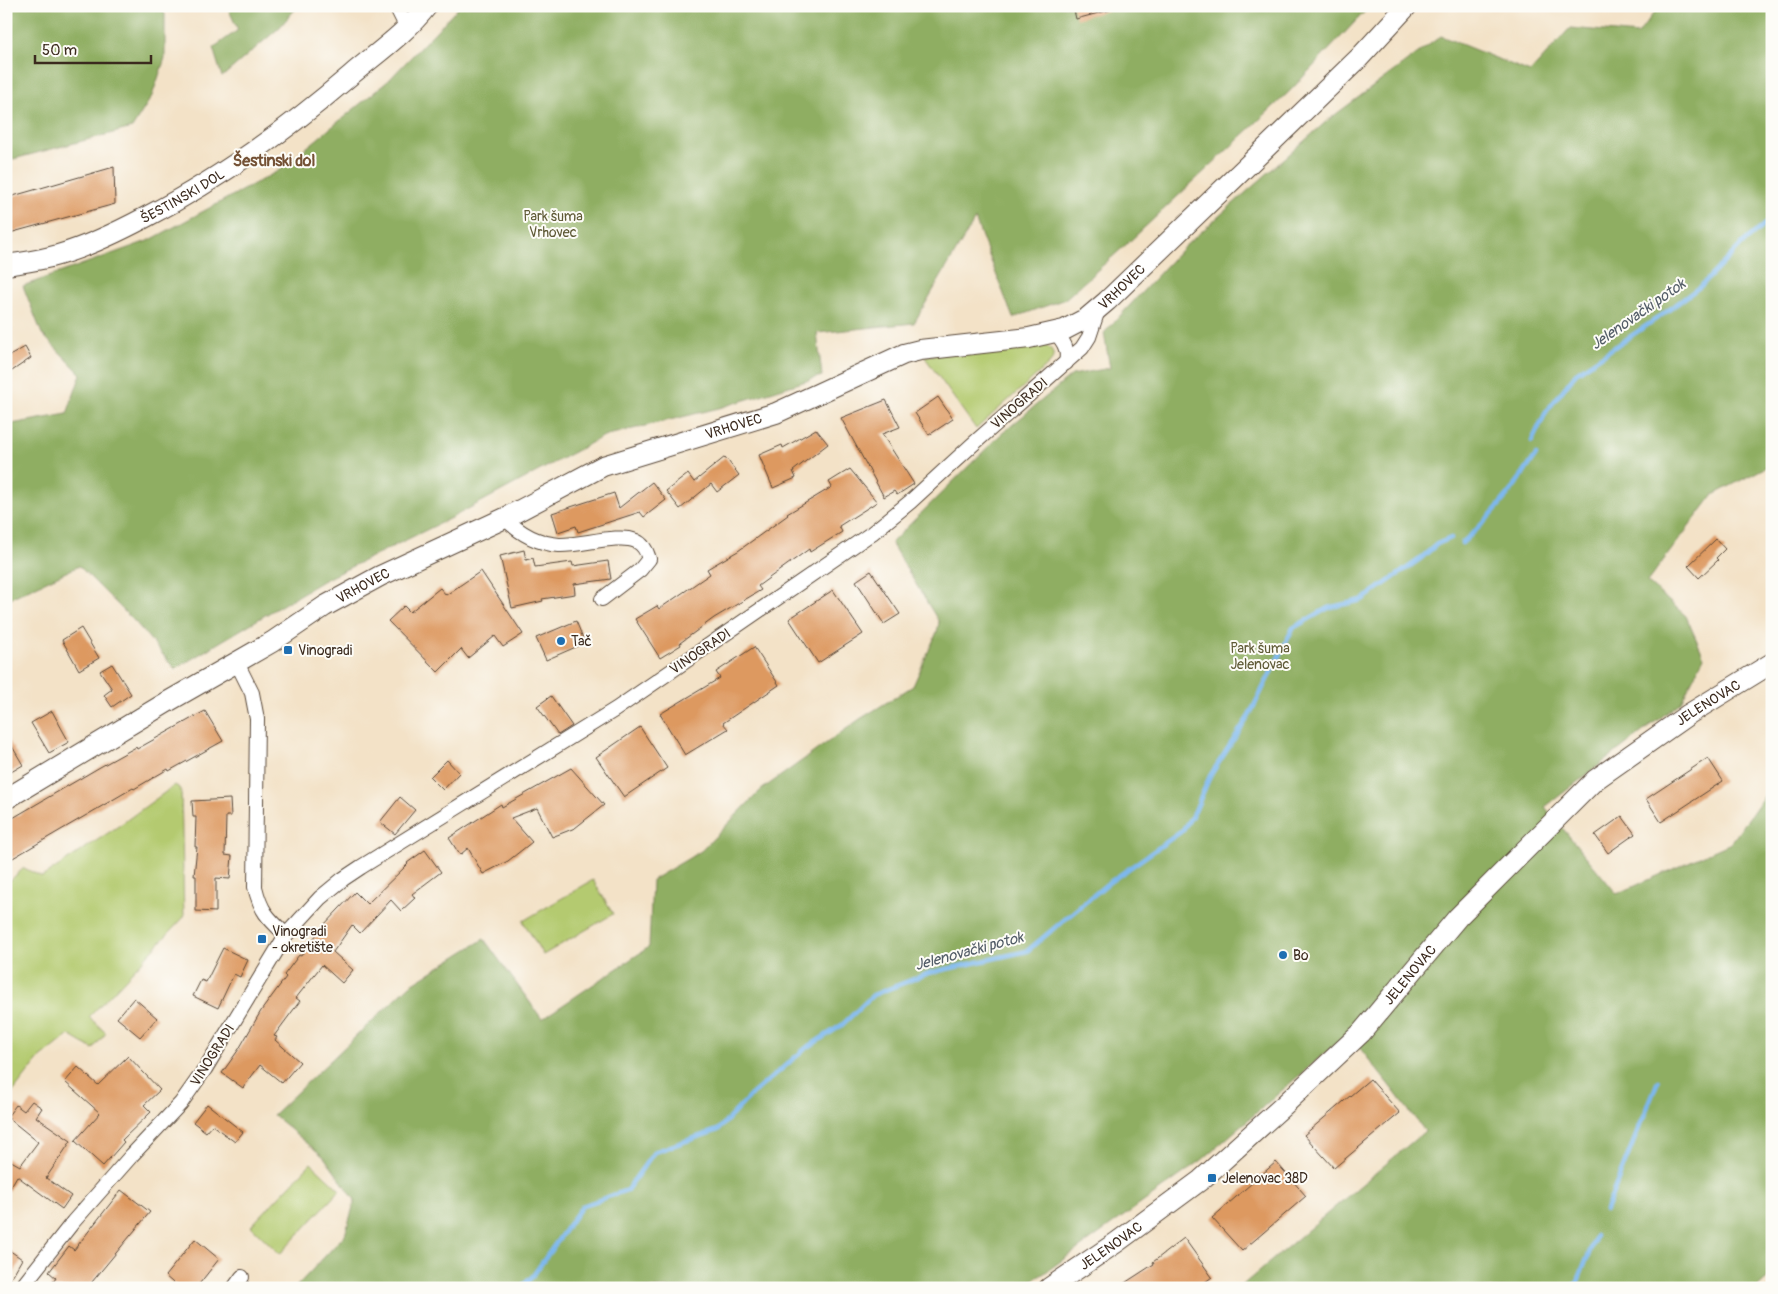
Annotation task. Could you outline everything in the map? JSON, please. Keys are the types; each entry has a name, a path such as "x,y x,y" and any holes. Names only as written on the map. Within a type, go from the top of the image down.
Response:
{"street":[{"path":"396,6 407,28"},
{"name":"ŠESTINSKI DOL","path":"6,265 58,255 97,241 133,224 233,167 291,125 407,28 427,6"},
{"name":"VRHOVEC","path":"6,799 169,701 237,664 343,596 380,576 505,518 603,466 776,413 904,354 920,350 1029,338 1064,330 1087,318 1359,58 1407,6"},
{"name":"VINOGRADI","path":"21,1288 72,1222 181,1103 205,1069 286,935 320,898 343,878 616,709 872,533 910,502 1082,348 1089,337 1098,309"},
{"path":"1055,332 1062,340 1066,349 1066,363"},
{"path":"505,518 517,531 541,541 559,545 624,538 636,541 646,550 649,559 640,570 602,599"},
{"name":"JELENOVAC","path":"1049,1288 1117,1242 1201,1180 1282,1107 1361,1033 1458,917 1595,780 1689,714 1772,663"},
{"path":"237,664 252,693 257,719 255,887 258,901 267,919 286,935"}],"green space":[{"path":"6,6 159,6 165,14 165,58 152,96 132,128 6,161"},
{"path":"227,6 298,6 279,28 222,77 213,48 238,30"},
{"name":"Park šuma Vrhovec","path":"460,6 1370,6 1290,91 1129,242 1065,299 1013,318 975,219 914,323 817,333 822,376 719,408 604,436 453,517 324,580 175,669 137,624 79,566 6,600 6,425 67,414 81,374 42,334 23,286 150,240 278,171 388,81"},
{"name":"Park šuma Jelenovac","path":"1659,6 1772,6 1772,464 1713,495 1647,582 1686,616 1704,657 1681,702 1545,807 1617,894 1731,843 1772,785 1772,1275 1757,1288 1239,1288 1425,1131 1348,1033 1202,1160 1043,1274 1018,1288 295,1288 345,1235 355,1200 324,1157 273,1115 410,985 484,939 542,1019 649,947 652,880 701,851 761,790 860,719 913,686 937,632 939,622 891,543 999,436 1072,375 1110,368 1104,333 1184,247 1328,120 1441,36 1530,72 1570,28 1638,34"},
{"path":"1044,344 1053,352 1050,363 976,429 924,356"},
{"path":"175,785 181,789 184,917 89,1017 106,1033 93,1049 69,1035 38,1060 6,1101 6,884 24,868 42,877 120,825"},
{"path":"593,880 613,914 543,955 523,921"},
{"path":"311,1163 340,1190 280,1254 251,1226"}],"building":[{"path":"1073,6 1110,6 1110,10 1076,19"},
{"path":"114,167 115,204 6,234 6,198"},
{"path":"25,347 31,358 6,375 6,358"},
{"path":"938,397 953,419 929,435 915,413"},
{"path":"886,400 900,427 882,434 914,484 897,495 894,491 884,497 841,418"},
{"path":"816,429 828,444 793,471 796,478 773,488 759,455 782,445 783,448"},
{"path":"725,457 739,475 717,492 711,484 680,509 666,491 688,474 694,482"},
{"path":"850,469 877,502 839,526 842,532 810,552 809,549 758,586 761,590 714,618 680,643 681,645 660,658 635,619 657,606 659,609 710,574 707,569 738,551 787,514 832,487 829,482"},
{"path":"652,482 666,500 644,517 640,512 578,532 576,526 558,532 552,513 614,493 619,508"},
{"path":"1716,539 1725,549 1716,558 1718,560 1699,578 1688,566"},
{"path":"524,550 526,560 533,558 535,567 572,562 573,566 608,561 611,579 574,584 575,594 542,599 543,601 512,608 500,556"},
{"path":"481,571 523,634 503,647 495,636 468,658 461,649 438,672 388,621 404,606 410,612 440,588 446,595"},
{"path":"871,571 900,614 884,624 856,581"},
{"path":"833,590 863,634 818,663 789,619"},
{"name":"Tač","path":"576,621 585,643 546,660 536,638"},
{"path":"81,628 99,658 79,670 62,640"},
{"path":"754,647 779,685 723,723 728,729 685,755 660,714 720,678 716,672"},
{"path":"112,664 131,694 112,707 104,695 112,689 100,671"},
{"path":"551,696 572,726 558,735 537,706"},
{"path":"52,711 69,742 49,753 31,723"},
{"path":"205,711 223,741 169,771 168,769 133,788 6,862 6,822 100,767 136,747 137,749"},
{"path":"640,727 667,768 624,797 596,757"},
{"path":"6,736 23,765 6,775"},
{"path":"1708,758 1723,781 1661,822 1646,799"},
{"path":"447,760 459,773 443,790 430,777"},
{"path":"571,768 604,805 575,828 552,837 537,808 511,818 532,842 508,861 483,874 468,848 460,855 449,838 501,804 502,807"},
{"path":"400,797 415,810 395,834 380,822"},
{"path":"230,799 231,816 226,816 225,855 232,856 230,879 216,878 216,912 196,911 196,876 194,876 197,847 195,847 196,817 193,817 192,801"},
{"path":"1622,816 1635,834 1608,853 1595,835"},
{"path":"425,850 441,872 412,894 415,898 401,911 391,900 360,933 352,925 333,952 353,970 342,983 322,965 296,998 300,1001 274,1036 277,1037 275,1040 300,1062 282,1083 260,1065 243,1088 222,1073 239,1049 261,1011 286,977 284,975 299,955 301,956 322,927 355,892 367,904 407,863"},
{"path":"223,948 248,960 240,977 234,974 218,1008 193,996 201,980 206,982"},
{"path":"134,998 157,1018 140,1037 117,1018"},
{"path":"128,1056 160,1090 144,1105 151,1112 122,1140 124,1142 103,1166 75,1141 100,1113 65,1082 78,1067 98,1085"},
{"path":"1370,1079 1400,1113 1334,1168 1304,1135"},
{"path":"32,1101 42,1108 36,1117 71,1141 46,1178 71,1196 62,1209 17,1176 6,1195 6,1158 20,1166 38,1142 7,1117 16,1105 24,1111"},
{"path":"207,1104 243,1132 235,1142 212,1125 206,1132 193,1122"},
{"path":"1276,1162 1306,1196 1242,1251 1212,1218"},
{"path":"121,1190 150,1212 87,1288 49,1288 56,1278 49,1272 69,1246 74,1250"},
{"path":"1184,1238 1212,1277 1197,1288 1117,1288 1154,1264 1153,1262"},
{"path":"195,1239 219,1259 196,1288 179,1288 165,1276"},
{"path":"6,1248 22,1259 6,1287"}],"waterway":[{"name":"Jelenovački potok","path":"1532,441 1546,412 1576,373 1662,315 1702,285 1745,241 1772,218"},
{"name":"Jelenovački potok","path":"1462,543 1502,502 1536,455"},
{"name":"Jelenovački potok","path":"520,1288 532,1277 582,1206 627,1190 654,1152 718,1130 750,1096 805,1049 842,1025 873,995 929,973 1027,951 1107,884 1182,831 1195,811 1210,776 1249,716 1293,628 1328,608 1362,600 1420,559 1437,544 1451,538"},
{"path":"1606,1210 1658,1081"},
{"path":"1570,1288 1578,1281 1596,1236"}],"place":[{"name":"Tač","path":"561,641"},
{"name":"Vinogradi","path":"288,650"},
{"name":"Vinogradi - okretište","path":"262,939"},
{"name":"Bo","path":"1283,955"},
{"name":"Jelenovac 38D","path":"1212,1178"}],"district":[{"name":"Šestinski dol","path":"274,160"}]}
